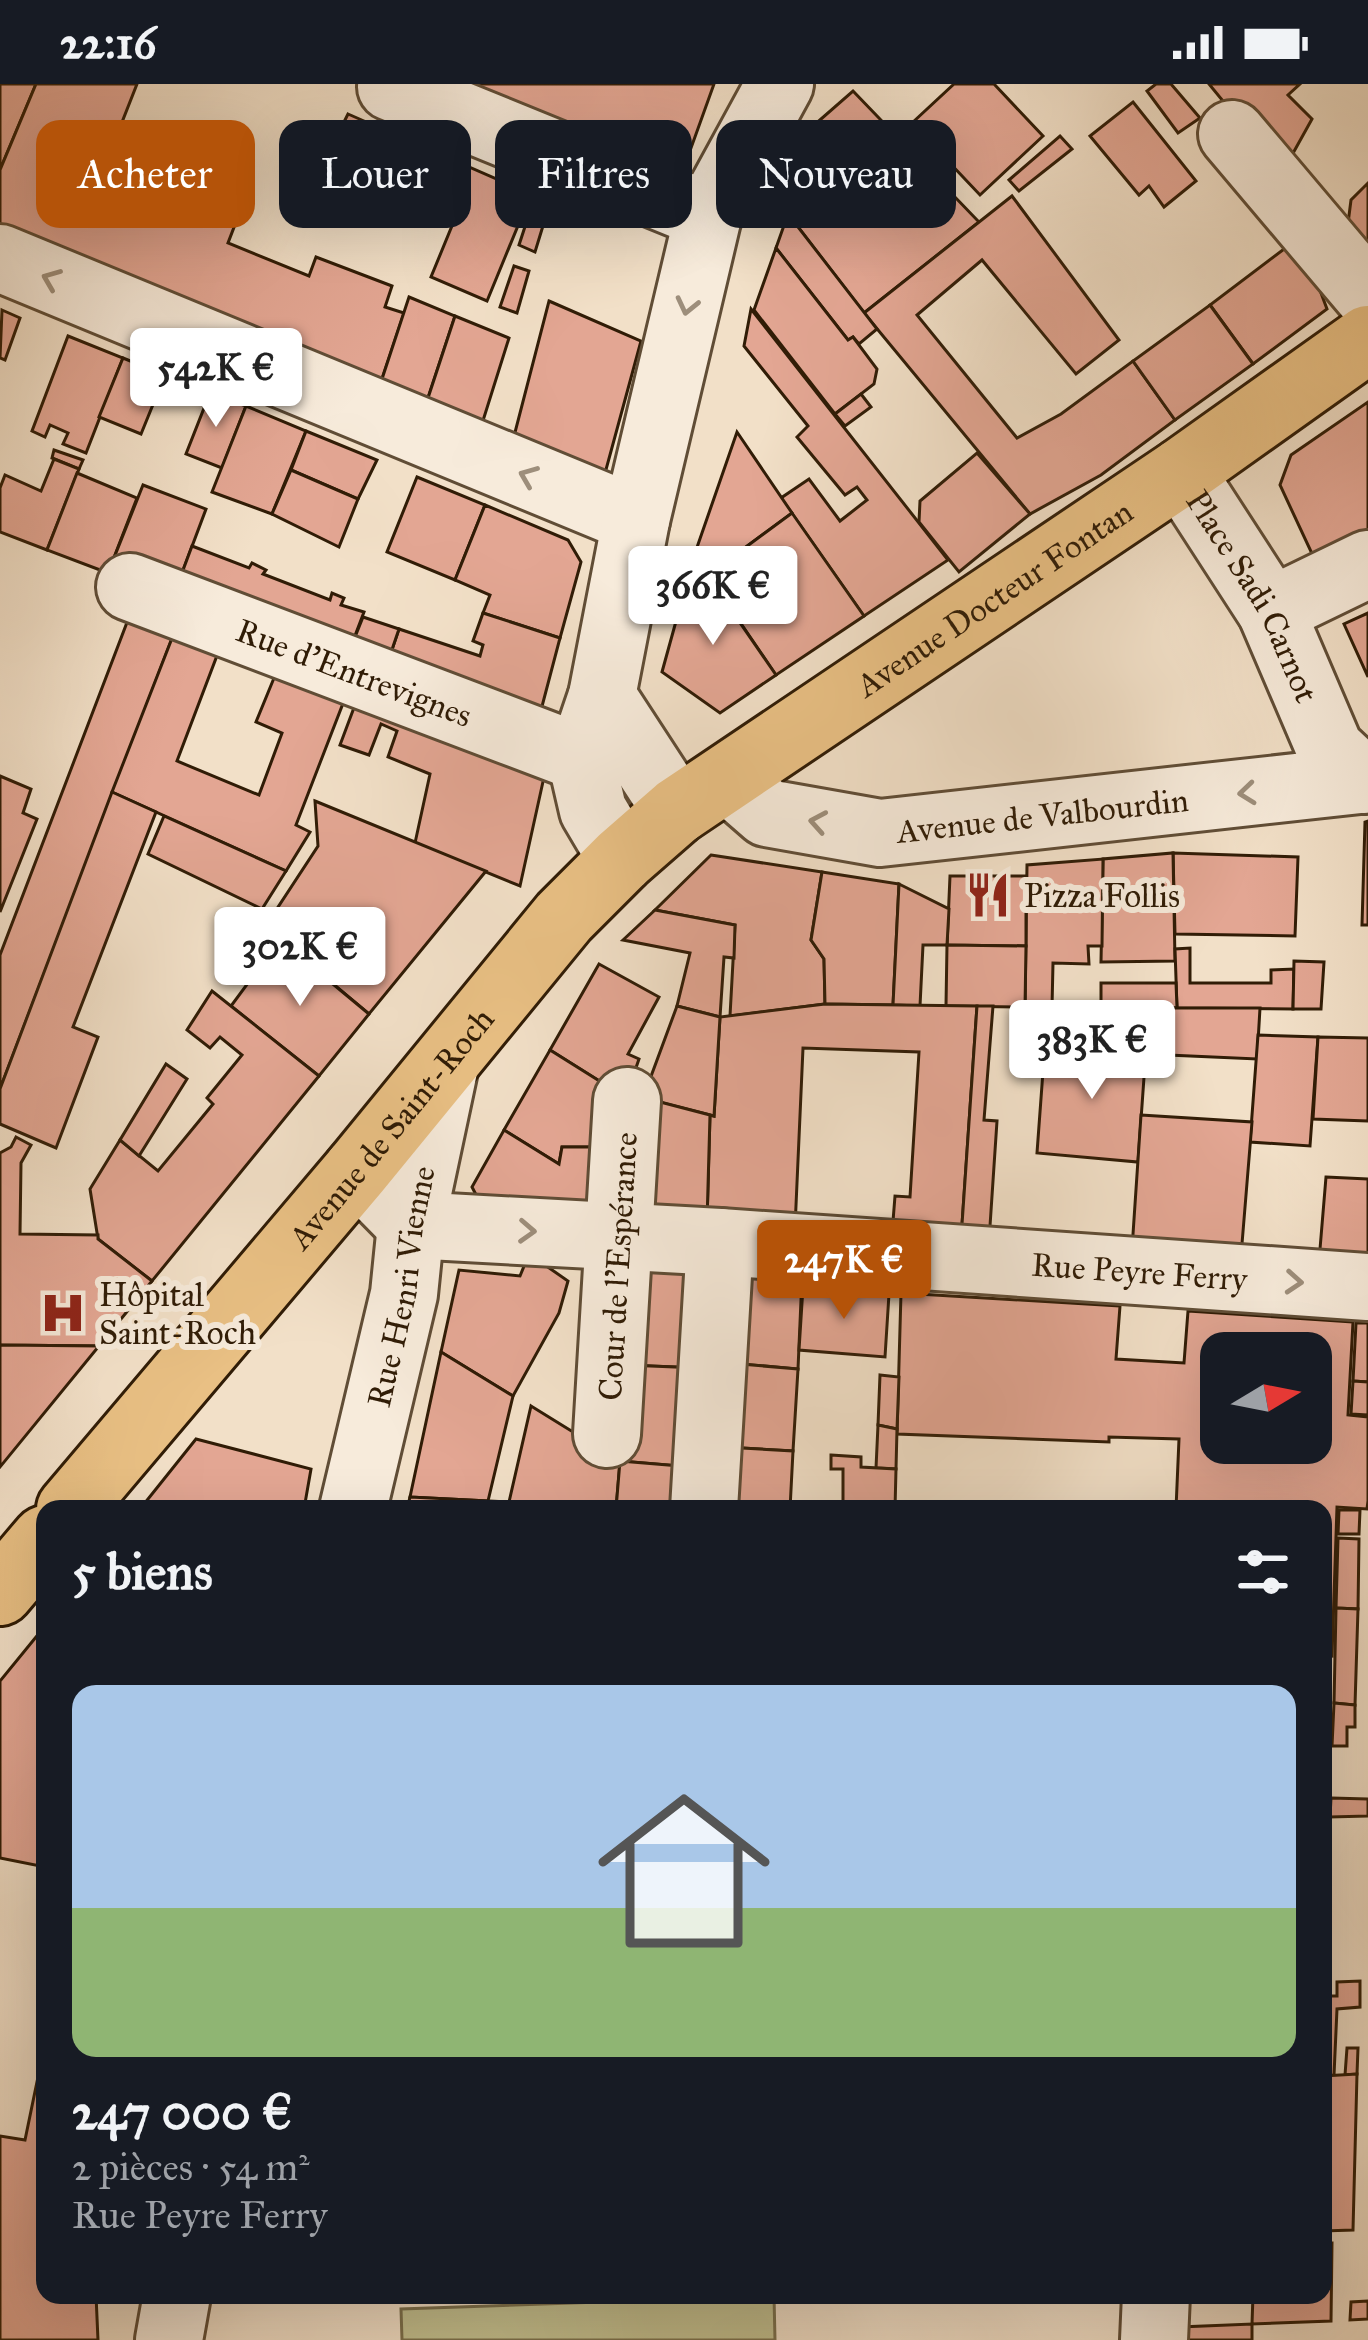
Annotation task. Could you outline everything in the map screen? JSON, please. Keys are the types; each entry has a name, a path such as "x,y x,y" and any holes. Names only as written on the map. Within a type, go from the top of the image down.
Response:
{"main road":[{"name":"Avenue Docteur Fontan","path":"622,859 703,795 1181,472 1368,339"},
{"name":"Avenue de Saint-Roch","path":"78,1500 564,917 622,859"},
{"path":"0,1592 36,1550"}],"street":[{"path":"622,859 593,810 581,758 602,696 636,520 708,216 780,84"},
{"path":"391,87 708,216"},
{"path":"1232,134 1368,295"},
{"path":"0,258 636,520"},
{"name":"Place Sadi Carnot","path":"1181,472 1271,611 1330,749 1366,779"},
{"path":"1271,611 1368,564"},
{"name":"Rue d'Entrevignes","path":"130,586 581,758"},
{"name":"Avenue de Valbourdin","path":"602,696 703,795 767,813 880,833 1366,779"},
{"name":"Rue Henri Vienne","path":"355,1500 404,1294 410,1225 445,1065"},
{"name":"Cour de l'Espérance","path":"607,1434 627,1101"},
{"path":"357,1170 410,1225"},
{"name":"Rue Peyre Ferry","path":"410,1225 1368,1287"},
{"path":"705,1500 720,1242"},
{"path":"170,2340 176,2304"},
{"path":"1154,2340 1156,2304"}],"shaded area":[{"path":"774,2304 775,2340 402,2340 401,2309"}],"building":[{"path":"0,84 36,84 0,170"},
{"path":"36,84 137,84 123,120 36,120 36,228 234,228 228,243 309,276 316,257 392,286 385,307 404,313 380,385 0,227 0,170"},
{"path":"453,84 714,84 692,145 692,120 537,120"},
{"path":"954,84 994,84 1043,136 980,195 956,170 956,120 915,120"},
{"path":"1156,84 1171,84 1200,118 1178,133 1147,91"},
{"path":"1209,84 1300,84 1288,95 1312,119 1282,173"},
{"path":"853,91 881,120 820,120"},
{"path":"1133,102 1196,181 1164,207 1149,186 1139,195 1090,136"},
{"path":"1060,136 1072,149 1019,191 1009,180"},
{"path":"471,168 495,178 495,228 517,228 487,301 431,277 451,228 471,228"},
{"path":"1368,183 1368,262 1346,239 1351,200"},
{"path":"1012,196 1119,340 1076,374 982,260 917,315 1017,438 1061,414 1133,361 1175,420 1101,475 1030,514 864,313"},
{"path":"956,198 979,222 864,313 799,228 956,228"},
{"path":"525,228 542,228 535,252 519,245"},
{"path":"783,228 799,228 877,329 859,344 853,337 848,340 776,248"},
{"path":"1300,237 1327,309 1253,364 1210,305"},
{"path":"776,248 848,340 853,337 877,369 874,384 835,414 754,310"},
{"path":"514,266 529,271 517,313 500,307"},
{"path":"409,297 455,316 426,404 380,385"},
{"path":"549,301 641,341 604,477 513,440"},
{"path":"1210,305 1253,364 1175,420 1133,361"},
{"path":"751,309 948,560 864,616 781,498 809,479 840,521 867,500 857,487 845,495 797,437 808,426 744,346"},
{"path":"2,310 20,318 5,360 0,358"},
{"path":"455,316 509,338 481,427 426,404"},
{"path":"68,336 123,358 86,453 63,444 68,433 50,425 45,437 32,431"},
{"path":"123,358 165,375 141,434 99,417"},
{"path":"210,393 246,406 222,468 186,454"},
{"path":"861,394 871,407 845,426 835,414"},
{"path":"1368,402 1368,534 1314,558 1280,485 1291,455"},
{"path":"246,406 306,431 272,514 212,492"},
{"path":"306,431 377,460 358,499 291,470"},
{"path":"737,432 792,513 708,575 694,556"},
{"path":"54,450 83,460 79,469 52,458"},
{"path":"977,453 1030,514 959,572 919,522 920,501"},
{"path":"54,459 79,469 47,550 0,532 0,488 5,475 41,491"},
{"path":"291,470 358,499 339,547 272,514"},
{"path":"77,473 137,498 108,573 47,550"},
{"path":"417,477 485,505 455,580 387,552"},
{"path":"143,485 206,509 173,597 108,573"},
{"path":"485,505 568,540 581,562 560,638 483,613 490,595 455,580"},
{"path":"792,513 864,616 776,675 708,575"},
{"path":"192,546 249,568 252,563 266,570 263,574 330,600 332,593 344,598 341,605 364,612 345,662 173,597"},
{"path":"694,556 776,675 720,713 662,672"},
{"path":"131,612 176,628 0,1089 0,955"},
{"path":"483,613 560,638 535,733 383,676 399,629 480,656 483,645 473,641"},
{"path":"1368,613 1368,677 1344,624"},
{"path":"363,617 399,629 383,676 345,662"},
{"path":"176,628 221,645 177,761 259,795 282,733 256,722 274,678 289,671 347,693 296,825 310,832 286,871 112,792"},
{"path":"358,697 546,768 520,886 415,843 430,774 388,757 397,731 381,724 369,755 340,745"},
{"path":"0,776 31,789 23,813 37,819 0,912"},
{"path":"112,792 156,812 73,1027 98,1037 56,1148 0,1124 0,1089"},
{"path":"315,801 486,871 369,1014 265,927 318,846"},
{"path":"164,816 286,871 262,909 148,854"},
{"path":"1365,822 1368,925 1362,925"},
{"path":"1173,853 1298,857 1295,936 1175,934"},
{"path":"1173,853 1175,961 1101,962 1103,859"},
{"path":"711,855 822,872 811,940 824,959 825,1004 730,1016 735,925 655,910"},
{"path":"1103,859 1102,946 1088,946 1089,964 1053,963 1052,1007 1025,1007 1027,865"},
{"path":"822,872 899,884 893,1005 825,1004 824,959 811,940"},
{"path":"950,876 1026,876 1026,946 947,945"},
{"path":"899,884 949,909 947,945 923,945 920,1006 893,1005"},
{"path":"655,910 735,925 734,958 724,957 720,1017 677,1006 690,953 623,940"},
{"path":"280,940 369,1014 319,1076 231,1006"},
{"path":"947,945 1026,946 1025,1007 946,1006"},
{"path":"1190,948 1190,983 1271,983 1271,970 1294,969 1293,1009 1177,1008 1175,949"},
{"path":"1294,961 1324,962 1321,1009 1293,1009"},
{"path":"599,964 659,997 628,1054 639,1059 628,1091 609,1087 550,1050"},
{"path":"1101,983 1176,983 1177,1008 1101,1007"},
{"path":"212,991 319,1076 152,1281 98,1239 90,1189 120,1140 158,1171 213,1104 207,1098 242,1055 220,1037 210,1048 187,1030"},
{"path":"825,1004 977,1006 961,1239 892,1234 895,1196 910,1197 919,1052 803,1048 795,1228 707,1222 710,1115 714,1116 720,1017"},
{"path":"677,1006 720,1017 714,1116 643,1098"},
{"path":"977,1006 993,1006 984,1120 997,1121 989,1241 961,1239"},
{"path":"1149,1008 1260,1008 1257,1059 1146,1054"},
{"path":"1258,1035 1318,1037 1310,1146 1250,1142"},
{"path":"1318,1037 1368,1038 1368,1121 1313,1119"},
{"path":"1045,1044 1146,1049 1138,1162 1037,1153"},
{"path":"550,1050 609,1087 606,1147 562,1147 559,1164 504,1130"},
{"path":"166,1064 187,1079 139,1156 120,1140"},
{"path":"641,1097 710,1115 707,1222 632,1228"},
{"path":"1141,1115 1252,1122 1241,1256 1132,1249"},
{"path":"504,1130 559,1164 562,1147 606,1147 601,1225 485,1212 472,1187"},
{"path":"16,1137 31,1145 21,1163 20,1234 98,1235 152,1281 99,1346 0,1345 0,1153"},
{"path":"1326,1177 1368,1179 1368,1264 1319,1261"},
{"path":"529,1254 568,1281 559,1313 513,1396 441,1352 459,1270 520,1276"},
{"path":"634,1259 706,1269 699,1368 626,1365"},
{"path":"735,1272 802,1277 798,1369 729,1363"},
{"path":"803,1287 889,1294 885,1357 799,1350"},
{"path":"901,1293 1120,1306 1116,1359 1184,1363 1188,1311 1353,1322 1348,1415 1368,1417 1368,1501 1367,1509 1337,1507 1332,1656 1332,1500 1176,1500 1179,1439 1109,1437 1109,1442 897,1434"},
{"path":"1356,1323 1368,1323 1368,1382 1353,1381"},
{"path":"0,1345 99,1346 0,1467"},
{"path":"441,1352 513,1396 488,1500 410,1497"},
{"path":"729,1363 798,1369 793,1451 724,1447"},
{"path":"626,1365 699,1368 692,1467 620,1461"},
{"path":"880,1375 899,1377 897,1429 878,1425"},
{"path":"1353,1381 1368,1382 1368,1415 1351,1414"},
{"path":"531,1406 620,1461 617,1500 509,1500"},
{"path":"878,1425 897,1429 896,1469 876,1468"},
{"path":"196,1439 311,1469 306,1500 147,1500"},
{"path":"724,1447 793,1451 790,1500 721,1500"},
{"path":"831,1455 861,1457 861,1467 896,1469 895,1500 843,1500 843,1469 831,1469"},
{"path":"620,1461 692,1467 690,1500 617,1500"},
{"path":"410,1497 469,1500 409,1500"},
{"path":"1339,1510 1360,1510 1359,1534 1338,1534"},
{"path":"1338,1538 1359,1539 1358,1609 1336,1608"},
{"path":"1336,1608 1358,1609 1355,1705 1334,1703"},
{"path":"36,1637 36,1865 0,1858 0,1681"},
{"path":"1334,1703 1355,1705 1355,1727 1347,1727 1347,1746 1332,1746"},
{"path":"1332,1798 1368,1799 1368,1816 1332,1817"},
{"path":"1360,1981 1360,2007 1337,2009 1332,2075 1332,1996 1337,1996 1337,1982"},
{"path":"1347,2048 1358,2048 1357,2074 1345,2075"},
{"path":"1357,2074 1353,2230 1332,2231 1332,2075"},
{"path":"36,2087 36,2304 96,2304 98,2340 0,2340 0,2136 25,2140"},
{"path":"1368,2301 1368,2319 1350,2320 1351,2302"},
{"path":"1253,2304 1331,2304 1331,2321 1252,2324"},
{"path":"1252,2324 1252,2340 1180,2340 1180,2327"}],"place":[{"name":"Pizza Follis","path":"988,895"},
{"name":"Hôpital Saint-Roch","path":"63,1313"}]}
